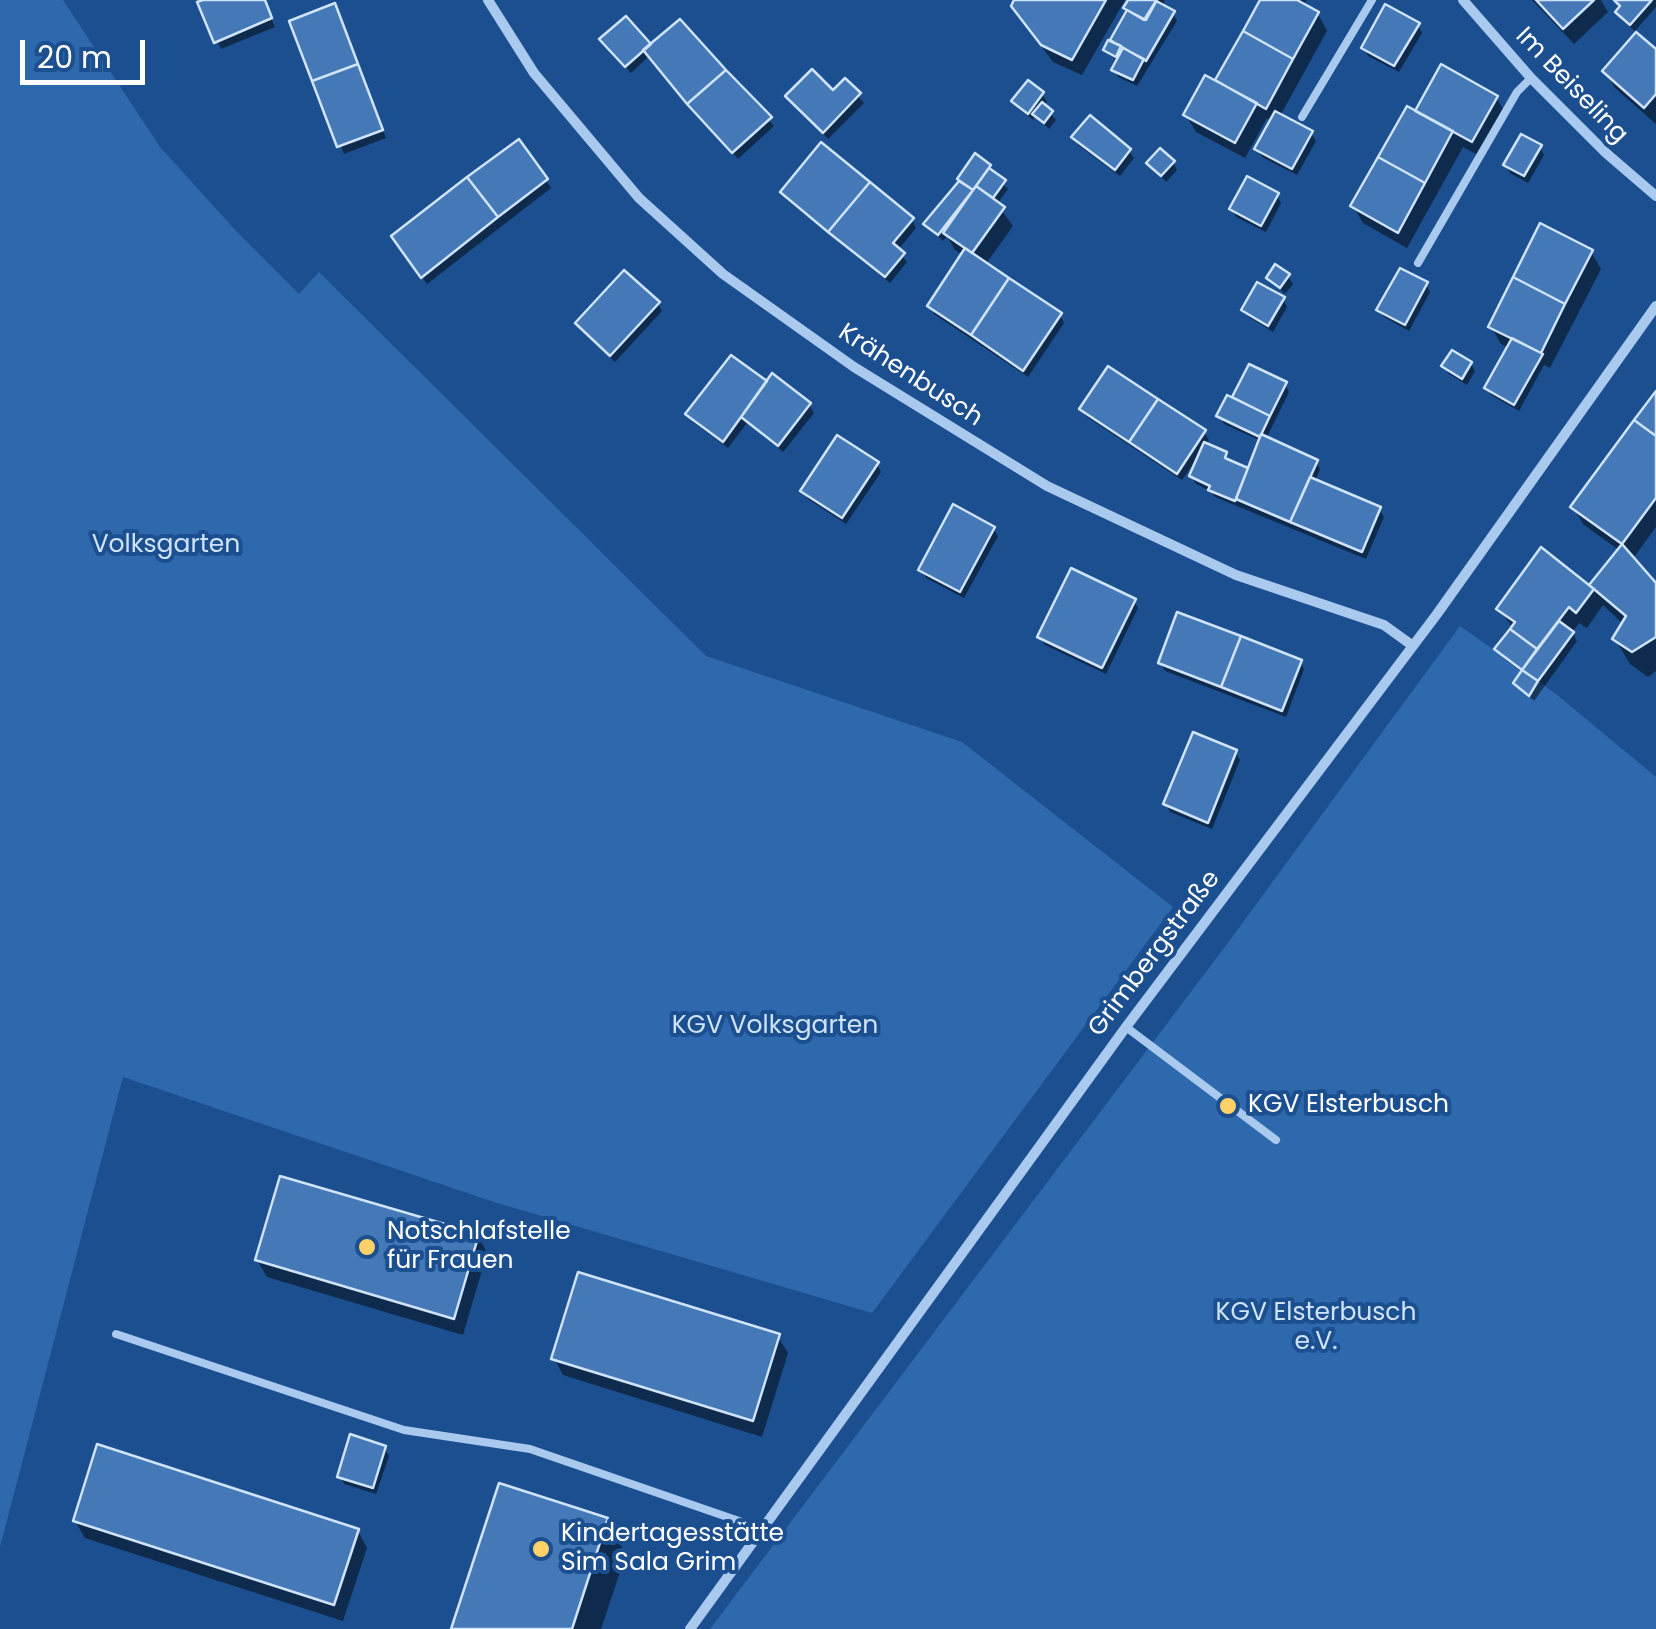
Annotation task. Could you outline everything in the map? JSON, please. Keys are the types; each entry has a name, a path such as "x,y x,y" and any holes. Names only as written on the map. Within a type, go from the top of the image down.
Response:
{"street":[{"name":"Krähenbusch","path":"488,0 534,73 639,198 723,274 854,367 1046,486 1236,575 1384,625 1413,646"},
{"name":"Im Beiseling","path":"1463,0 1531,78 1606,153 1656,196"},
{"name":"Grimbergstraße","path":"690,1629 1126,1027 1413,646 1656,306"}],"lane":[{"path":"1302,117 1372,0"},
{"path":"1418,264 1517,92 1531,78"},
{"path":"1126,1027 1276,1140"},
{"path":"116,1334 404,1430 530,1448 738,1522 758,1535"}],"green space":[{"name":"KGV Volksgarten","path":"0,0 63,0 160,147 237,232 299,294 319,272 706,656 962,742 1173,907 872,1313 494,1202 123,1077 0,1547"},
{"name":"KGV Elsterbusch e.V.","path":"1460,626 1556,694 1656,777 1656,1629 710,1629 1227,944"}],"building":[{"path":"265,0 272,18 214,43 197,2"},
{"path":"1014,0 1106,0 1072,60 1041,45 1011,6"},
{"path":"1128,0 1157,0 1146,20 1123,8"},
{"path":"1260,0 1297,0 1319,12 1293,59 1243,31"},
{"path":"1536,0 1594,0 1563,29"},
{"path":"1614,0 1652,0 1630,25 1615,12 1620,6"},
{"path":"1156,1 1175,11 1146,61 1110,40 1127,10 1144,20"},
{"path":"335,3 358,64 312,81 289,21"},
{"path":"1385,4 1420,23 1394,66 1361,48"},
{"path":"626,16 651,44 625,67 599,39"},
{"path":"680,19 726,70 687,104 643,50"},
{"path":"1243,31 1293,59 1266,109 1215,80"},
{"path":"1636,32 1656,49 1656,94 1644,108 1602,71"},
{"path":"1108,40 1121,46 1116,57 1103,50"},
{"path":"1123,48 1144,59 1133,80 1111,70"},
{"path":"358,64 383,130 337,147 312,81"},
{"path":"1441,64 1498,96 1472,142 1415,111"},
{"path":"812,69 833,90 845,78 861,93 823,133 785,96"},
{"path":"726,70 772,117 732,153 687,104"},
{"path":"1205,75 1257,103 1235,143 1183,115"},
{"path":"1028,80 1044,92 1028,114 1011,101"},
{"path":"1042,102 1053,111 1044,123 1032,114"},
{"path":"1407,106 1453,131 1425,183 1378,157"},
{"path":"1275,111 1313,131 1292,169 1254,149"},
{"path":"1090,115 1131,149 1115,170 1071,137"},
{"path":"1521,134 1542,145 1524,176 1503,165"},
{"path":"519,139 548,179 498,217 467,177"},
{"path":"821,142 870,182 828,232 780,192"},
{"path":"1160,148 1175,161 1161,176 1146,163"},
{"path":"975,153 991,165 973,190 957,179"},
{"path":"1378,157 1425,183 1398,233 1350,206"},
{"path":"989,168 1006,180 993,198 976,186"},
{"path":"1247,176 1279,193 1261,226 1229,209"},
{"path":"467,177 498,217 421,278 391,236"},
{"path":"959,181 973,190 938,235 923,224"},
{"path":"870,182 914,218 893,243 905,253 885,277 828,232"},
{"path":"976,186 1005,207 972,253 943,233"},
{"path":"1540,223 1593,250 1565,304 1513,277"},
{"path":"965,248 1009,278 971,335 927,306"},
{"path":"1275,264 1290,274 1280,288 1266,278"},
{"path":"1400,268 1428,282 1405,325 1376,310"},
{"path":"624,270 660,302 610,356 575,323"},
{"path":"1513,277 1565,304 1541,353 1488,327"},
{"path":"1009,278 1062,313 1023,371 971,335"},
{"path":"1257,282 1285,297 1268,326 1241,310"},
{"path":"1512,338 1543,354 1514,405 1484,388"},
{"path":"1452,350 1472,362 1462,379 1441,366"},
{"path":"731,355 767,381 723,442 685,414"},
{"path":"1249,364 1287,382 1270,416 1232,397"},
{"path":"1108,366 1158,399 1129,442 1079,409"},
{"path":"772,373 811,403 778,446 741,417"},
{"path":"1656,391 1656,436 1634,420"},
{"path":"1227,395 1270,416 1260,437 1216,416"},
{"path":"1158,399 1206,430 1177,474 1129,442"},
{"path":"1634,420 1656,436 1656,498 1622,544 1570,507"},
{"path":"1261,434 1318,460 1290,522 1236,499"},
{"path":"837,435 879,462 842,518 800,491"},
{"path":"1204,442 1227,452 1225,458 1248,468 1235,501 1208,490 1210,486 1189,476"},
{"path":"1310,477 1381,507 1362,552 1290,522"},
{"path":"953,504 995,527 960,592 918,570"},
{"path":"1622,544 1656,583 1656,637 1632,652 1612,639 1626,616 1589,585"},
{"path":"1541,547 1594,589 1576,613 1569,607 1537,649 1510,629 1515,622 1496,609"},
{"path":"1071,568 1136,599 1102,668 1037,637"},
{"path":"1177,612 1241,636 1221,687 1158,663"},
{"path":"1559,621 1574,632 1538,681 1522,670"},
{"path":"1510,629 1537,649 1522,670 1494,649"},
{"path":"1241,636 1302,660 1282,711 1221,687"},
{"path":"1522,670 1538,681 1529,696 1513,683"},
{"path":"1193,732 1237,750 1208,823 1163,804"},
{"name":"Notschlafstelle für Frauen","path":"280,1176 479,1234 454,1319 255,1260"},
{"path":"578,1272 780,1334 753,1421 551,1359"},
{"path":"350,1434 386,1446 373,1488 337,1477"},
{"path":"97,1444 359,1529 334,1605 73,1521"},
{"path":"499,1483 608,1518 572,1629 451,1629"}],"place":[{"name":"KGV Elsterbusch","path":"1228,1106"},
{"name":"Notschlafstelle für Frauen","path":"367,1247"},
{"name":"Kindertagesstätte Sim Sala Grim","path":"541,1549"}],"park label":[{"name":"Volksgarten","path":"166,546"}]}
